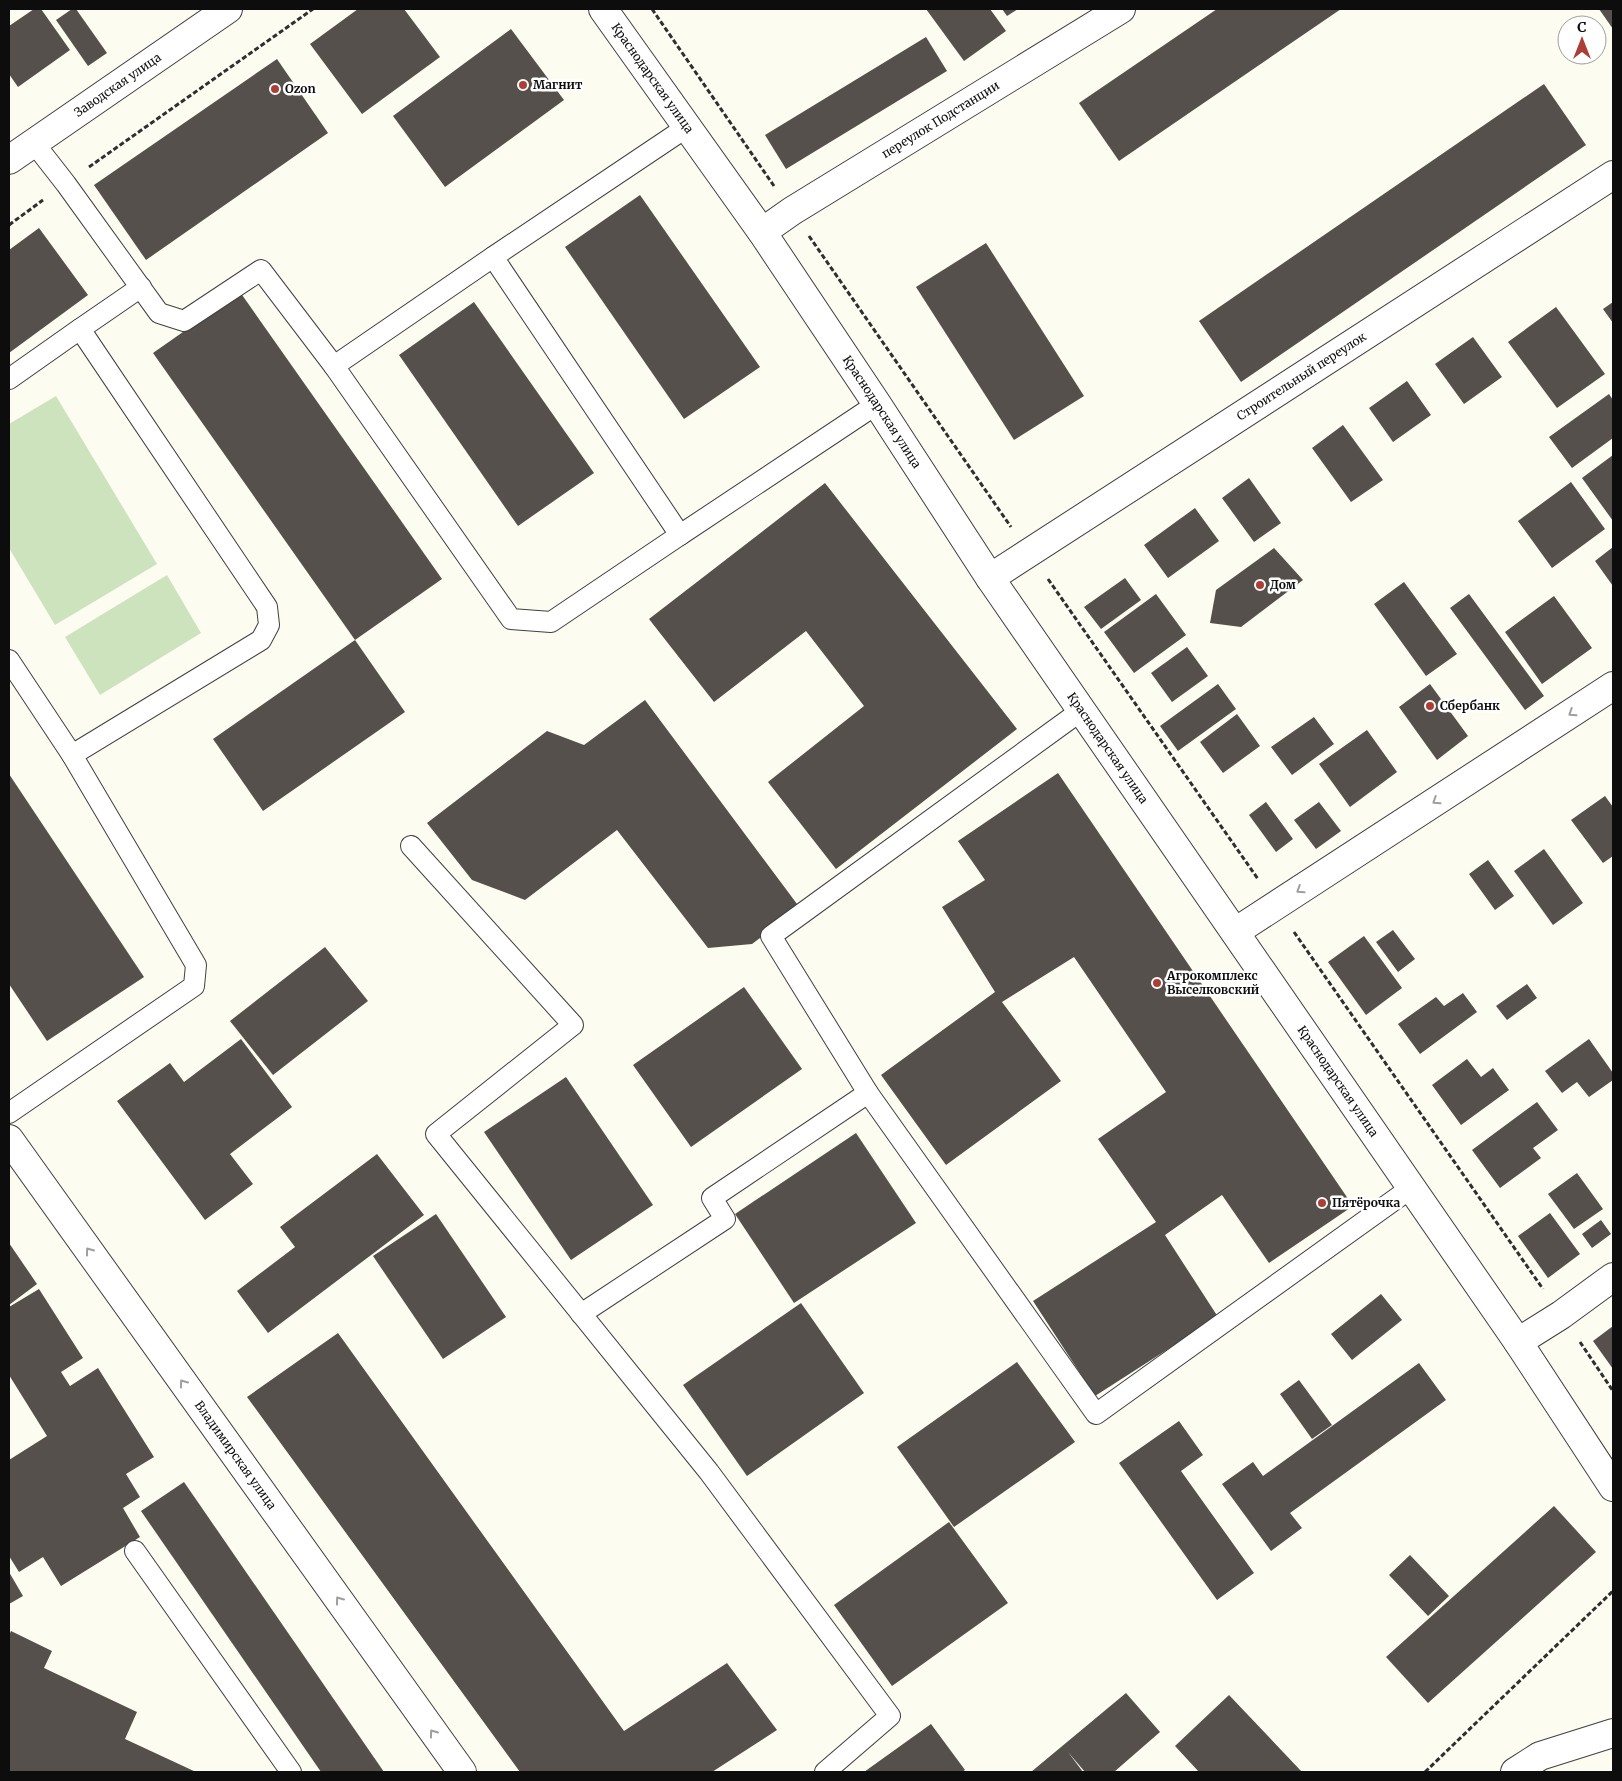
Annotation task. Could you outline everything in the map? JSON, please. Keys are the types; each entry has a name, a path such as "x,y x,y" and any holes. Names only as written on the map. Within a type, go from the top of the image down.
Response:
{"street":[{"name":"Заводская улица","path":"9,160 228,9"},
{"name":"Краснодарская улица","path":"603,9 762,232 990,578 1518,1342 1613,1487"},
{"name":"переулок Подстанции","path":"762,232 792,211 1121,9"},
{"name":"Строительный переулок","path":"990,578 1613,175"},
{"path":"1235,932 1613,686"},
{"name":"Владимирская улица","path":"9,1139 462,1772"},
{"path":"1518,1342 1561,1315 1613,1277"},
{"path":"1515,1772 1540,1756 1613,1733"}],"lane":[{"path":"334,366 687,128"},
{"path":"34,143 159,313 184,321 261,270 334,366 511,619 551,622 877,404"},
{"path":"493,257 680,535"},
{"path":"9,379 141,287"},
{"path":"72,755 261,640 269,625 267,607 80,329"},
{"path":"9,660 72,755 196,965 194,986 9,1113"},
{"path":"1082,710 771,936 868,1093 1096,1414 1412,1188"},
{"path":"411,846 573,1025 436,1134 709,1472 890,1716 825,1772"},
{"path":"581,1314 725,1219 712,1198 868,1093"},
{"path":"135,1551 291,1772"}],"path":[{"path":"9,225 313,9"},
{"path":"652,9 1613,1391"},
{"path":"1425,1772 1613,1591"}],"green space":[{"path":"56,396 157,564 55,625 9,548 9,424"},
{"path":"167,575 201,633 100,695 65,637"}],"building":[{"path":"34,9 41,9 70,50 18,87 9,74 9,26"},
{"path":"72,9 76,9 107,53 88,66 56,20"},
{"path":"358,9 404,9 440,57 362,114 310,44"},
{"path":"926,9 990,9 1006,31 964,61"},
{"path":"1002,9 1018,9 1007,16"},
{"path":"1217,9 1341,9 1119,161 1079,103"},
{"path":"1599,9 1613,9 1613,29 1607,20 1607,15 1603,15"},
{"path":"511,29 564,100 445,187 393,116"},
{"path":"926,37 947,71 786,169 765,135"},
{"path":"277,59 328,133 146,260 94,185"},
{"path":"1544,84 1586,145 1241,382 1199,321"},
{"path":"640,195 760,367 684,419 565,247"},
{"path":"39,228 88,295 9,353 9,250"},
{"path":"986,243 1084,396 1014,440 916,287"},
{"path":"240,292 442,579 355,640 153,353"},
{"path":"474,302 594,473 518,526 399,355"},
{"path":"1613,302 1613,323 1603,309"},
{"path":"1556,307 1605,374 1557,408 1508,342"},
{"path":"1473,337 1502,377 1464,404 1435,364"},
{"path":"1407,381 1431,415 1393,442 1369,408"},
{"path":"1609,394 1613,400 1613,438 1572,468 1549,437"},
{"path":"1343,425 1383,480 1351,502 1312,448"},
{"path":"1613,455 1613,521 1582,478"},
{"path":"1249,478 1281,523 1254,542 1222,498"},
{"path":"1571,482 1605,529 1552,568 1518,521"},
{"path":"825,483 1017,729 836,869 768,782 864,706 806,631 714,702 649,619"},
{"path":"1195,508 1219,541 1168,578 1144,545"},
{"path":"1613,547 1613,586 1595,561"},
{"name":"Дом","path":"1274,548 1303,580 1241,627 1210,623 1216,590"},
{"path":"1125,578 1141,600 1101,629 1084,607"},
{"path":"1404,582 1457,654 1426,676 1374,604"},
{"path":"1156,594 1186,635 1134,673 1104,632"},
{"path":"1469,594 1544,696 1525,710 1450,608"},
{"path":"1554,596 1592,648 1542,684 1505,632"},
{"path":"355,640 405,712 263,811 213,739"},
{"path":"1187,647 1208,676 1172,702 1151,673"},
{"path":"1218,684 1236,709 1178,751 1160,726"},
{"path":"1430,684 1468,736 1437,760 1399,707"},
{"path":"645,700 800,908 752,944 708,948 617,830 525,900 472,880 427,823 547,731 584,745"},
{"path":"1237,714 1260,746 1223,773 1200,742"},
{"path":"1314,717 1334,744 1292,775 1271,747"},
{"path":"1367,730 1397,772 1350,807 1319,764"},
{"path":"1058,773 1353,1206 1269,1263 1222,1195 1165,1235 1218,1317 1095,1396 1033,1301 1156,1222 1098,1139 1166,1092 1074,957 1002,1002 1061,1081 946,1165 881,1075 995,992 942,907 985,880 958,841"},
{"path":"9,774 144,977 47,1041 9,984"},
{"path":"1605,796 1613,807 1613,856 1603,863 1571,820"},
{"path":"1266,802 1293,839 1276,852 1249,815"},
{"path":"1319,802 1341,831 1316,849 1294,820"},
{"path":"1544,849 1583,903 1553,925 1514,871"},
{"path":"1488,860 1514,896 1495,910 1469,874"},
{"path":"1393,930 1415,959 1398,972 1376,942"},
{"path":"1364,936 1402,988 1366,1015 1328,962"},
{"path":"325,947 368,1001 273,1075 230,1021"},
{"path":"1527,984 1537,998 1507,1020 1496,1006"},
{"path":"744,987 802,1069 691,1147 633,1065"},
{"path":"1463,993 1477,1012 1420,1054 1398,1024 1436,997 1444,1006"},
{"path":"241,1039 292,1107 230,1154 253,1184 205,1220 117,1101 170,1063 184,1082"},
{"path":"1589,1039 1613,1073 1613,1080 1589,1097 1577,1082 1562,1093 1545,1071"},
{"path":"1467,1059 1481,1077 1493,1068 1509,1090 1461,1125 1432,1085"},
{"path":"566,1077 653,1205 571,1260 484,1132"},
{"path":"1537,1102 1558,1130 1533,1148 1541,1158 1500,1188 1472,1150"},
{"path":"856,1133 916,1223 794,1303 735,1214"},
{"path":"377,1154 424,1215 268,1333 237,1291 295,1247 280,1227"},
{"path":"1577,1173 1603,1209 1574,1229 1548,1194"},
{"path":"1550,1213 1580,1254 1548,1278 1518,1236"},
{"path":"436,1214 506,1317 443,1359 373,1256"},
{"path":"1601,1220 1611,1234 1592,1248 1582,1234"},
{"path":"9,1243 37,1284 9,1305"},
{"path":"39,1289 83,1358 61,1372 70,1386 98,1368 154,1457 126,1474 140,1497 123,1508 140,1537 61,1586 43,1557 19,1572 9,1556 9,1460 47,1436 9,1375 9,1307"},
{"path":"1381,1294 1402,1320 1352,1360 1331,1334"},
{"path":"801,1303 864,1393 747,1476 683,1385"},
{"path":"1613,1326 1613,1369 1593,1341"},
{"path":"338,1333 624,1731 727,1663 777,1730 712,1772 520,1772 247,1397"},
{"path":"1017,1362 1075,1442 954,1527 897,1447"},
{"path":"1419,1363 1446,1400 1290,1513 1302,1528 1271,1551 1222,1484 1253,1462 1263,1476"},
{"path":"1299,1380 1332,1425 1312,1439 1280,1394"},
{"path":"1179,1421 1203,1455 1181,1471 1254,1573 1217,1600 1119,1463"},
{"path":"184,1482 384,1772 321,1772 141,1511"},
{"path":"1554,1506 1596,1552 1428,1703 1386,1657"},
{"path":"949,1522 1008,1603 892,1686 834,1605"},
{"path":"1410,1555 1449,1596 1428,1616 1389,1575"},
{"path":"9,1572 23,1596 9,1604"},
{"path":"11,1631 52,1651 44,1668 137,1712 125,1739 196,1772 9,1772 9,1635"},
{"path":"1126,1693 1160,1732 1114,1772 1085,1772 1068,1752 1083,1772 1031,1772"},
{"path":"1229,1695 1302,1772 1199,1772 1175,1746"},
{"path":"931,1724 965,1770 962,1772 864,1772"}],"place":[{"name":"Магнит","path":"523,85"},
{"name":"Ozon","path":"275,89"},
{"name":"Дом","path":"1260,585"},
{"name":"Сбербанк","path":"1430,706"},
{"name":"Агрокомплекс Выселковский","path":"1157,983"},
{"name":"Пятёрочка","path":"1322,1203"}]}
